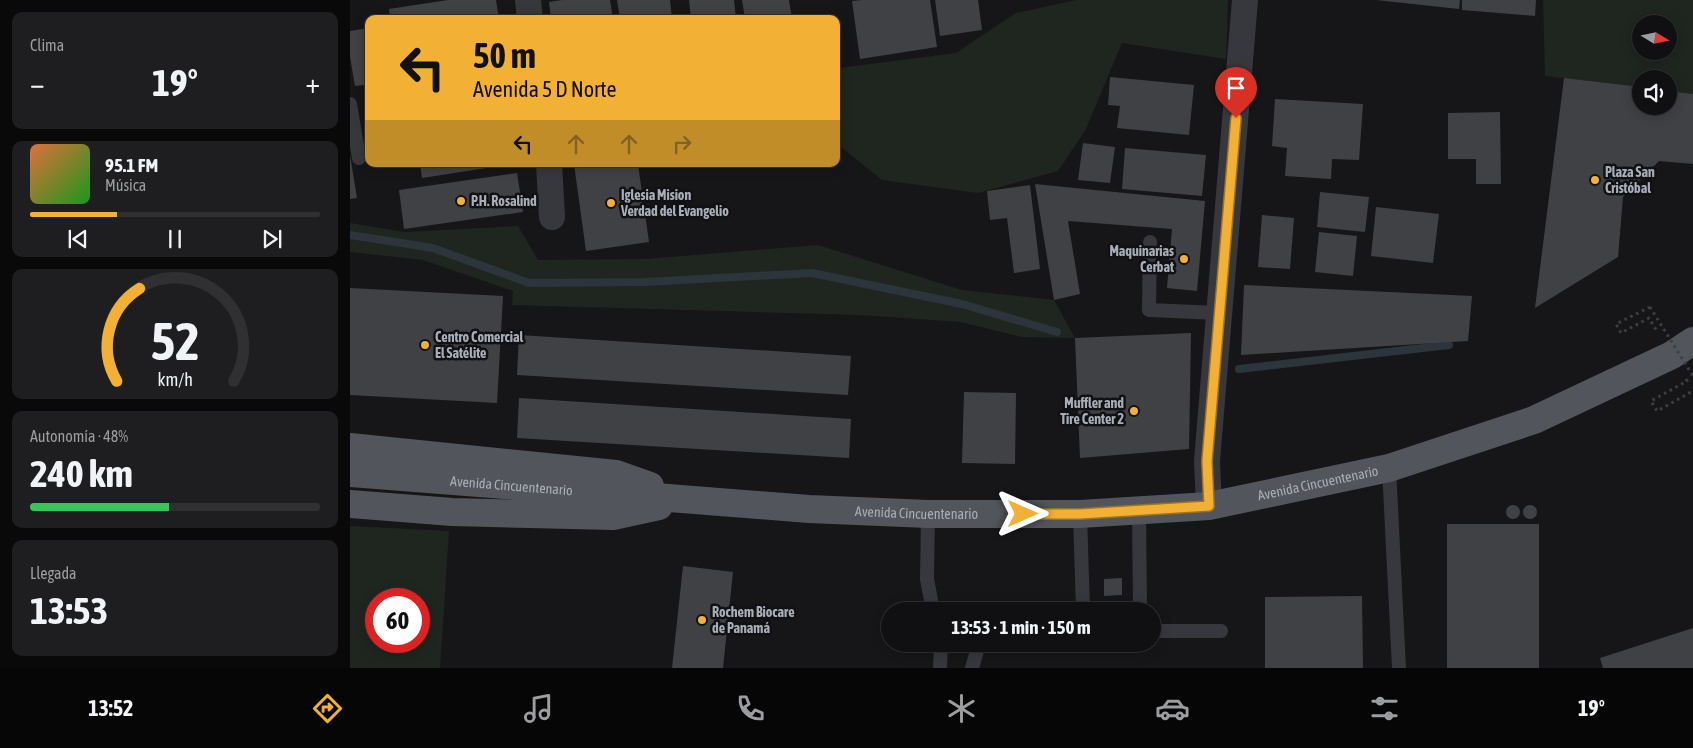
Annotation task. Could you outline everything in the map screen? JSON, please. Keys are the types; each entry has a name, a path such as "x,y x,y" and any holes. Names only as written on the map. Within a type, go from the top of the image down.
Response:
{"main road":[{"name":"Avenida Cincuentenario","path":"350,473 809,509 928,514 1080,514 1209,506 1390,468 1534,420 1672,355 1693,341"},
{"path":"350,447 616,474 690,499"},
{"path":"350,504 452,512 613,516 690,499"}],"street":[{"path":"528,0 530,15"},
{"path":"1209,506 1207,461 1245,0"},
{"path":"549,167 552,217"}],"lane":[{"path":"350,104 359,158"},
{"path":"1150,242 1149,310 1219,313"},
{"path":"1390,468 1399,668"},
{"path":"1140,511 1140,602"},
{"path":"928,514 927,579 931,602"},
{"path":"1080,514 1083,602"},
{"path":"1161,631 1221,631"},
{"path":"940,668 941,652"},
{"path":"972,668 977,652"}],"path":[{"path":"1649,318 1621,333 1616,324 1650,307 1693,376"},
{"path":"1687,380 1651,401 1657,411 1693,391"}],"shaded area":[{"path":"1076,0 1228,0 1226,59 1122,43 1085,131 1058,171 978,193 882,180 840,146 840,68 956,53 1016,13"},
{"path":"1543,0 1693,0 1693,94 1677,92 1677,70 1632,70 1632,86 1545,76"},
{"path":"350,223 405,232 518,226 538,260 645,259 818,245 962,290 1054,300 1075,338 1022,337 961,322 860,315 512,305 513,291 423,260 350,252"},
{"path":"350,526 449,531 440,668 350,668"}],"building":[{"path":"448,0 496,0 498,15 390,15 389,9"},
{"path":"562,0 610,0 612,15 551,15 549,2"},
{"path":"617,0 670,0 672,15 619,15"},
{"path":"689,0 734,0 736,15 691,15"},
{"path":"742,0 789,0 791,15 744,15"},
{"path":"930,0 937,47 860,59 852,1"},
{"path":"935,0 978,0 982,30 940,36"},
{"path":"1376,0 1460,0 1459,9"},
{"path":"1462,0 1536,0 1535,16 1462,10"},
{"path":"365,29 365,91 364,85 355,86 350,57 350,31"},
{"path":"1110,77 1194,85 1189,135 1117,128 1120,106 1108,105"},
{"name":"Plaza San Cristóbal","path":"1564,78 1632,86 1632,115 1677,115 1677,92 1693,94 1693,164 1659,161 1623,197 1618,257 1535,308"},
{"path":"1275,99 1363,104 1359,160 1332,159 1331,179 1285,176 1287,148 1272,146"},
{"path":"1500,112 1501,184 1476,184 1476,159 1448,159 1448,113"},
{"path":"1083,143 1115,147 1110,183 1078,180"},
{"path":"1125,148 1206,155 1202,196 1122,189"},
{"path":"350,155 357,198 350,199"},
{"path":"420,167 493,167 422,178"},
{"name":"Iglesia Mision Verdad del Evangelio","path":"574,167 638,167 649,242 586,251"},
{"name":"P.H. Rosalind","path":"517,173 523,212 404,229 399,190"},
{"name":"Maquinarias Cerbat","path":"1035,184 1205,201 1197,291 1167,288 1172,229 1068,221 1080,294 1054,300"},
{"path":"1030,185 1040,269 1014,273 1007,218 990,220 987,191"},
{"path":"1320,192 1369,197 1365,232 1317,227"},
{"path":"1376,207 1439,214 1433,263 1371,256"},
{"path":"1262,215 1294,218 1290,269 1258,267"},
{"path":"1319,232 1357,236 1353,276 1315,272"},
{"path":"1244,285 1472,296 1468,341 1241,355"},
{"name":"Centro Comercial El Satélite","path":"350,288 503,296 497,403 350,395"},
{"name":"Muffler and Tire Center 2","path":"1191,333 1189,449 1080,458 1075,338"},
{"path":"519,335 851,356 848,395 517,375"},
{"path":"964,392 1016,393 1015,464 962,463"},
{"path":"519,398 851,419 849,458 517,438"},
{"path":"1510,505 1516,505 1520,512 1516,519 1510,519 1506,515 1506,509"},
{"path":"1527,505 1533,505 1537,512 1533,519 1527,519 1523,515 1523,509"},
{"path":"1447,524 1539,524 1539,668 1447,668"},
{"name":"Rochem Biocare de Panamá","path":"683,566 733,572 723,668 672,668"},
{"path":"1122,578 1122,595 1104,596 1104,579"},
{"path":"1362,596 1363,668 1265,668 1265,597"},
{"path":"1693,628 1693,668 1603,668 1600,658"}],"waterway":[{"path":"350,235 433,248 529,283 645,282 812,273 962,304 1057,332"},
{"path":"1239,369 1449,345"}],"place":[{"name":"Plaza San Cristóbal","path":"1595,180"},
{"name":"P.H. Rosalind","path":"461,201"},
{"name":"Iglesia Mision Verdad del Evangelio","path":"611,203"},
{"name":"Maquinarias Cerbat","path":"1184,259"},
{"name":"Centro Comercial El Satélite","path":"425,345"},
{"name":"Muffler and Tire Center 2","path":"1134,411"},
{"name":"Rochem Biocare de Panamá","path":"702,620"}],"route":[{"path":"1023,514 1080,514 1209,506 1207,461 1236,118"}]}
